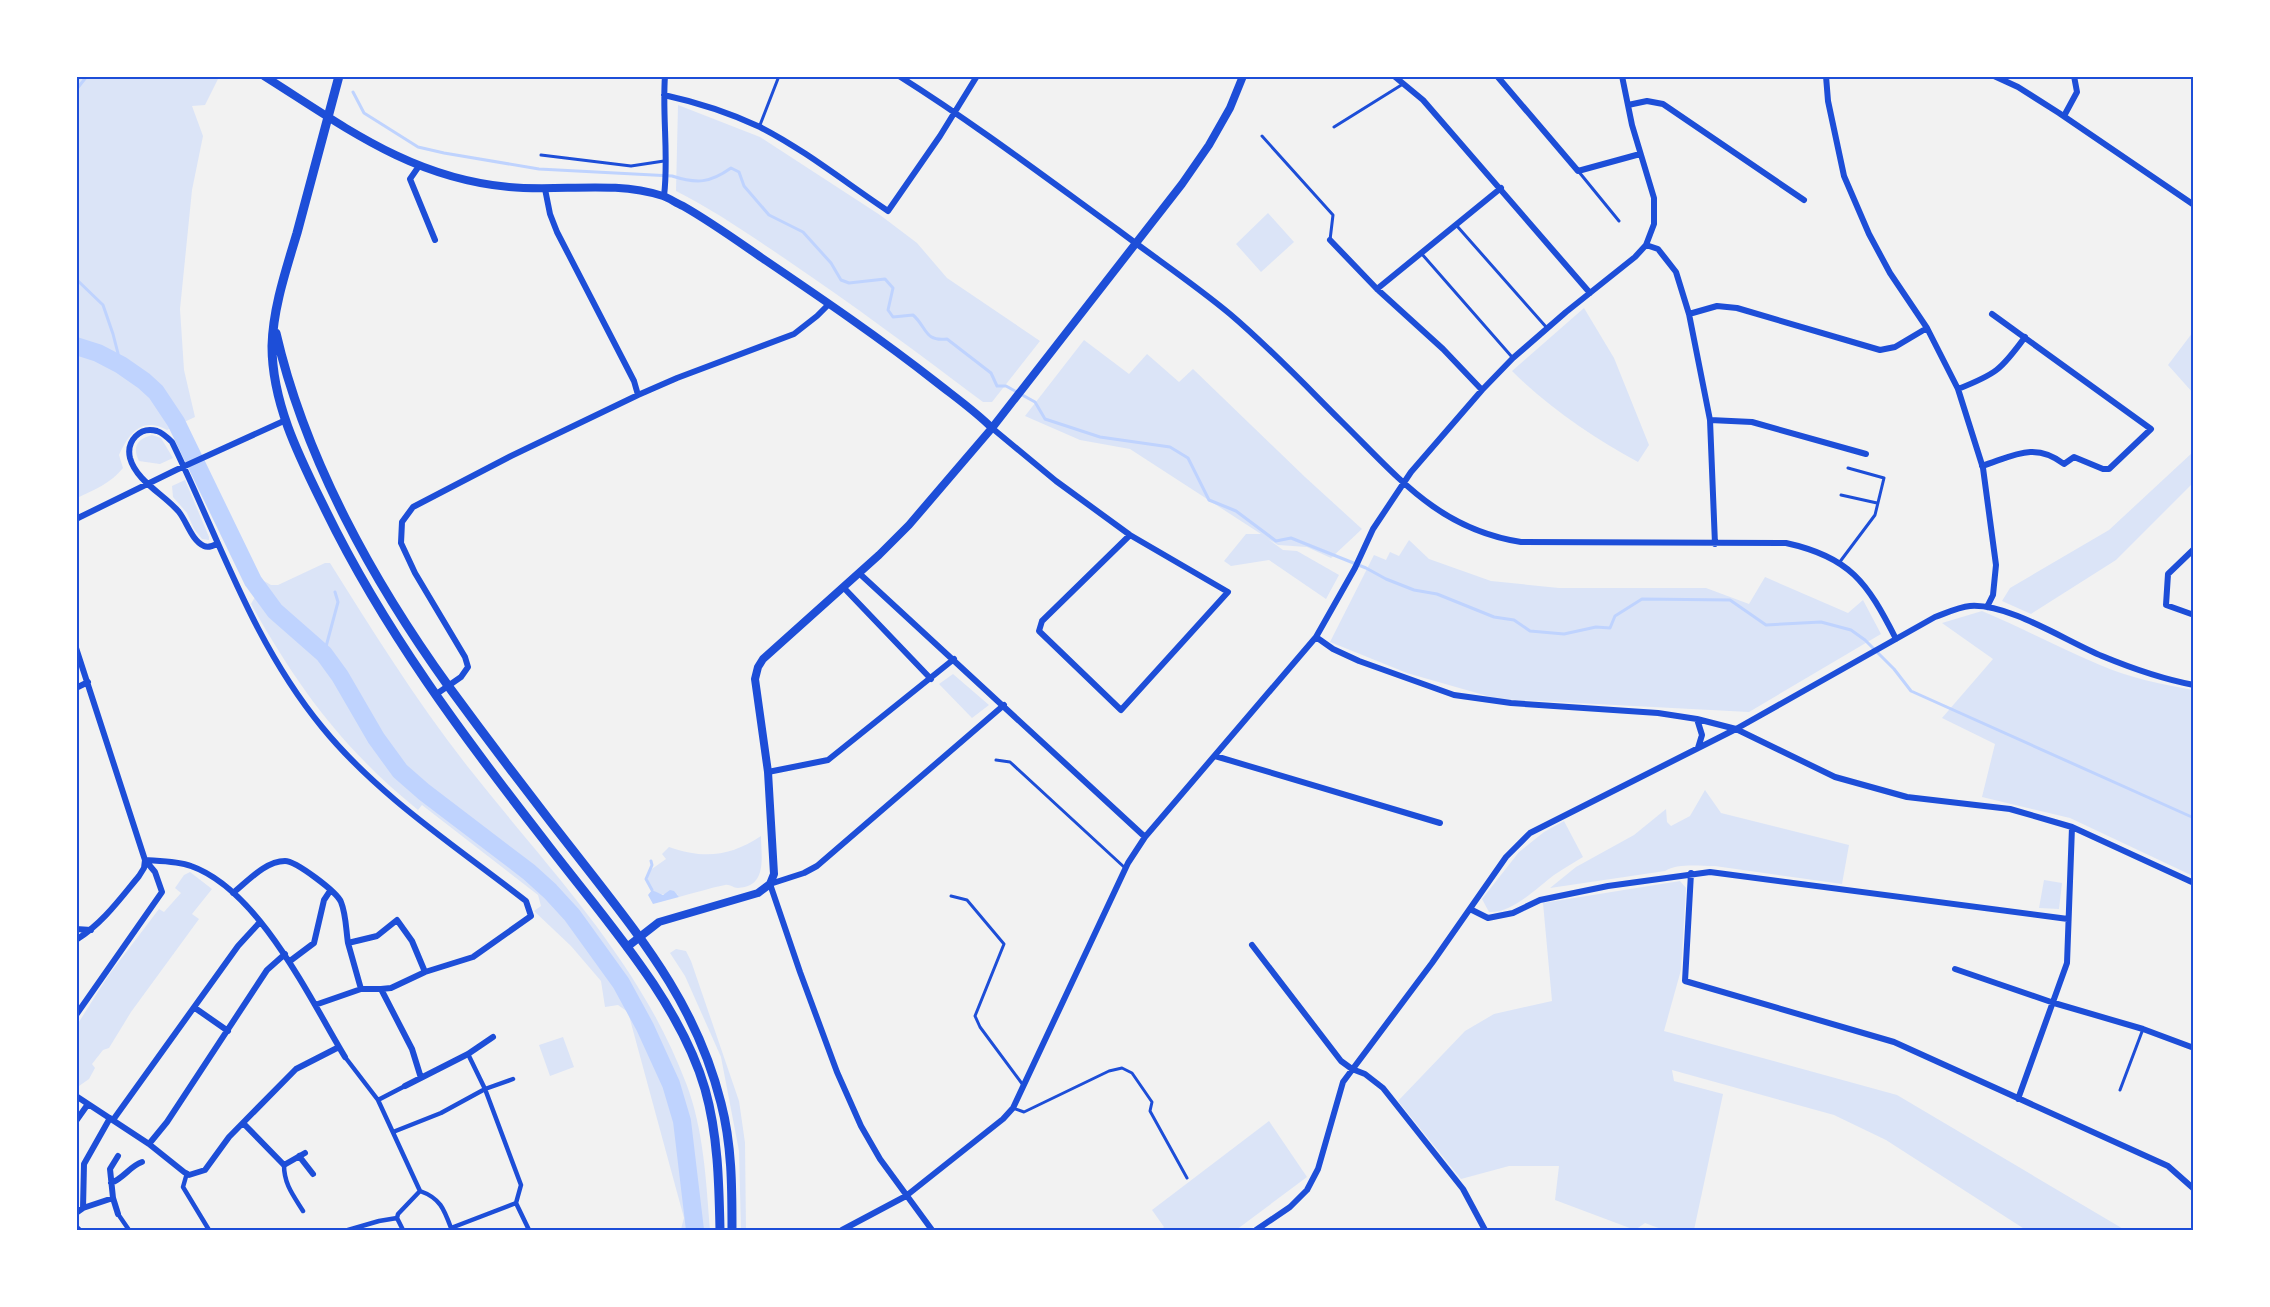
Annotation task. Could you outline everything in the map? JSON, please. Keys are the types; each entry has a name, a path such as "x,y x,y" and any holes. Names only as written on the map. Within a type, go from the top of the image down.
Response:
{"main road":[{"path":"264,76 328,119 388,153 455,178 506,187 545,189 582,186 617,187 664,196 702,217 902,355 992,428"},
{"path":"339,76 277,304 272,345 276,377 286,420 313,485 343,545 375,602 435,695 627,947 669,1011 689,1049 704,1087 714,1129 720,1230"},
{"path":"627,947 659,922 758,893 770,884 774,874 768,772 755,679 758,667 763,659 860,574 909,525 1026,387 1137,244 1209,146 1230,108 1243,76"},
{"path":"275,327 283,363 311,442 351,531 390,597 448,686 640,936 679,996 696,1030 716,1083 728,1132 732,1174 732,1230"},
{"path":"286,420 301,415"}],"street":[{"path":"664,196 665,76"},
{"path":"899,76 956,112 1231,315 1403,483 1453,520 1494,537 1512,540 1786,543 1815,550 1839,563 1862,582 1873,596 1896,639"},
{"path":"664,95 690,101 759,127 784,141 888,211 956,112 976,76"},
{"path":"1394,76 1423,100 1590,292"},
{"path":"1497,76 1578,171 1640,154"},
{"path":"842,1230 906,1196 1003,1119 1013,1108 1126,868 1146,837 1316,637 1360,559 1373,529 1403,483 1482,390 1513,358 1635,257 1646,245 1654,224 1654,198 1640,154 1622,76"},
{"path":"1826,76 1828,101 1844,176 1869,234 1890,273 1928,328 1958,389 1982,466 1996,565 1993,595 1987,607"},
{"path":"1994,76 2018,87 2064,116 2193,205"},
{"path":"2064,116 2077,92 2074,76"},
{"path":"1628,105 1647,101 1663,104 1804,200"},
{"path":"419,166 410,180 435,240"},
{"path":"1377,290 1501,188"},
{"path":"545,189 550,214 557,232 634,381 638,395"},
{"path":"1330,240 1377,290 1443,349 1482,390"},
{"path":"1646,245 1658,249 1676,272 1689,314 1710,420 1714,544"},
{"path":"435,695 461,676 468,667 465,657 415,573 402,543 402,522 406,514 425,500 638,395 794,334 829,304"},
{"path":"1689,314 1717,306 1737,308 1880,350 1895,347 1928,328"},
{"path":"1982,466 2029,450 2045,452 2064,464 2074,457 2109,470 2151,429 1992,314"},
{"path":"1958,389 1990,376 2006,364 2025,337"},
{"path":"76,519 286,420"},
{"path":"1710,420 1752,422 1866,454"},
{"path":"992,428 1056,481 1130,535 1227,591 1121,710 1039,631 1042,621 1130,535"},
{"path":"217,544 209,547 202,545 178,512 134,467 129,450 137,434 146,430 155,430 164,434 171,441 264,642 281,671 322,728 379,784 526,901 531,916 475,956 425,972 391,988 361,989 315,1005"},
{"path":"2193,549 2168,574 2166,605 2193,615"},
{"path":"860,574 1146,837"},
{"path":"844,588 931,679"},
{"path":"1257,1230 1290,1208 1307,1190 1318,1169 1343,1082 1432,963 1506,857 1530,833 1736,729 1935,617 1968,606 2004,611 2102,656 2158,676 2193,685"},
{"path":"1316,637 1333,649 1359,661 1454,694 1494,701 1658,713 1697,719 1736,729 1835,777 1908,797 2010,809 2072,827 2193,883"},
{"path":"76,648 145,860 155,872 162,892 76,1015"},
{"path":"768,772 828,760 954,659"},
{"path":"76,688 88,682"},
{"path":"932,1230 880,1159 861,1126 837,1072 770,884 804,873 817,866 1004,705"},
{"path":"1697,719 1702,735 1698,748"},
{"path":"1215,756 1440,823"},
{"path":"2018,1099 2067,963 2072,827"},
{"path":"145,860 190,865 210,875 233,893 260,922 290,961 345,1057 378,1100 420,1191 434,1196 444,1211 451,1229 516,1203"},
{"path":"76,940 92,930 139,876 144,868 145,860"},
{"path":"233,893 265,868 284,861 308,871 340,900 348,943 361,989"},
{"path":"1470,909 1488,918 1513,913 1540,900 1608,886 1691,873 1721,874 2068,919"},
{"path":"1691,873 1685,981 1894,1042 2168,1166 2193,1189"},
{"path":"290,961 314,943 324,900 330,891"},
{"path":"348,943 377,936 398,920 412,941 425,972"},
{"path":"83,1208 80,1191 84,1164 111,1119 195,1008 238,946 260,922"},
{"path":"76,929 92,930"},
{"path":"1252,945 1341,1061 1365,1074 1383,1088 1463,1189 1485,1230"},
{"path":"148,1144 167,1122 267,970 285,954"},
{"path":"1955,969 2054,1003 2142,1029 2193,1048"},
{"path":"381,989 412,1049 421,1076"},
{"path":"195,1008 228,1031"},
{"path":"378,1100 421,1076 468,1054 493,1037"},
{"path":"76,1096 187,1173 196,1174 205,1170 224,1143 296,1069 339,1047"},
{"path":"468,1054 485,1089 521,1185 516,1203 529,1230"},
{"path":"393,1132 441,1113 485,1089 513,1078"},
{"path":"76,1121 88,1104"},
{"path":"243,1123 284,1165 284,1178 288,1188 303,1211"},
{"path":"284,1165 302,1155 313,1174"},
{"path":"118,1156 110,1169 113,1198 118,1214 129,1230"},
{"path":"76,1160 84,1164"},
{"path":"111,1183 121,1179 142,1162"},
{"path":"187,1173 183,1187 208,1230"},
{"path":"403,1230 397,1218 398,1214 420,1191"},
{"path":"76,1213 83,1208 113,1198"},
{"path":"348,1230 397,1218"},
{"path":"76,1226 80,1230"}],"lane":[{"path":"759,127 779,76"},
{"path":"1334,127 1403,84"},
{"path":"1262,136 1334,215 1330,240"},
{"path":"541,155 631,166 666,160"},
{"path":"1578,171 1619,221"},
{"path":"1456,225 1547,328"},
{"path":"1421,253 1513,358"},
{"path":"1839,563 1875,515 1884,478 1848,468"},
{"path":"1841,495 1877,503"},
{"path":"996,760 1010,762 1126,868"},
{"path":"951,896 967,900 1004,944 975,1016 980,1028 1024,1087"},
{"path":"2120,1090 2142,1029"},
{"path":"1013,1108 1024,1112 1109,1071 1122,1068 1132,1073 1152,1102 1150,1111 1187,1178"}],"shaded area":[{"path":"76,77 219,77 205,105 192,106 203,136 192,190 180,309 184,370 195,417 167,430 150,425 137,429 127,440 119,455 123,468 108,482 77,498"},
{"path":"678,105 760,137 880,215 917,243 947,278 1040,341 992,402 983,402 809,275 731,223 676,191"},
{"path":"1268,213 1294,242 1261,272 1236,244"},
{"path":"1584,308 1614,358 1649,445 1638,462 1572,421 1512,371"},
{"path":"2193,332 2193,393 2168,365"},
{"path":"1084,340 1129,374 1147,354 1179,382 1193,369 1362,529 1331,558 1307,547 1278,545 1268,539 1283,550 1297,551 1339,575 1326,599 1269,560 1231,566 1224,561 1246,534 1261,534 1130,449 1080,440 1025,416"},
{"path":"152,435 161,438 173,458 160,464 139,461 136,452 137,444"},
{"path":"2193,452 2193,483 2116,560 2031,614 2002,601 2010,588 2109,530"},
{"path":"185,480 209,540 202,539 194,529 187,513 173,497 172,486"},
{"path":"1409,540 1429,559 1491,581 1559,588 1706,588 1749,604 1765,577 1848,613 1863,600 1881,634 1749,712 1498,699 1407,673 1330,642 1374,555 1386,560 1390,552 1399,556"},
{"path":"325,563 330,563 431,718 589,917 643,996 666,1038 692,1101 703,1156 710,1230 677,1230 681,1229 684,1218 628,1012 618,1005 605,1007 601,981 571,946 534,911 541,906 538,895 422,805 418,810 367,764 324,716 305,690 251,604 264,581 271,585 278,585"},
{"path":"1982,611 2111,670 2193,690 2193,876 2070,818 1982,797 1995,744 1942,718 1993,659 1942,623"},
{"path":"953,674 989,705 972,718 939,684"},
{"path":"1705,790 1721,813 1849,845 1842,884 1715,866 1689,866 1550,888 1576,867 1634,835 1666,809 1667,822 1671,826 1690,816"},
{"path":"1564,821 1583,857 1554,875 1515,905 1497,912 1489,912 1482,899 1519,852 1544,832"},
{"path":"761,836 761,869 754,882 748,886 738,888 725,885 679,897 677,894 657,893 650,886 649,871 666,859 662,854 669,847 694,853 716,854 738,848"},
{"path":"190,872 212,889 192,914 199,919 131,1012 109,1048 103,1050 92,1064 95,1068 89,1079 79,1086 76,1084 77,1025 108,976 159,909 164,912 181,893 175,888 184,875"},
{"path":"2044,880 2062,883 2059,909 2039,908"},
{"path":"1680,881 1686,888 1681,970 1664,1031 1897,1095 2125,1230 2026,1230 1886,1140 1834,1115 1672,1070 1674,1081 1723,1094 1694,1230 1664,1230 1645,1223 1635,1230 1555,1200 1559,1166 1509,1166 1461,1179 1398,1101 1465,1031 1494,1014 1552,1001 1543,903"},
{"path":"676,949 686,951 691,961 739,1101 745,1143 746,1230 741,1230 739,1151 721,1057 685,976 670,953"},
{"path":"563,1037 574,1067 550,1076 539,1045"},
{"path":"1269,1121 1307,1177 1236,1230 1161,1230 1164,1227 1152,1210"}],"water":[{"path":"652,890 663,895 670,890 674,891 679,897 653,904 648,895"}],"waterway":[{"path":"76,90 87,76"},
{"path":"353,92 364,113 418,147 444,153 539,169 672,176 696,181 716,177 731,168 739,172 744,186 769,215 803,232 831,263 841,280 849,283 885,279 893,288 888,310 893,317 913,315 930,336 947,339 991,373 997,386 1006,386 1035,402 1045,419 1100,437 1170,447 1188,458 1209,500 1236,511 1276,541 1291,538 1414,590 1437,594 1494,617 1514,620 1530,631 1564,634 1596,627 1610,628 1615,616 1642,599 1730,600 1766,625 1821,622 1851,630 1865,640 1894,669 1911,691 2194,818"},
{"path":"76,279 103,305 121,365"},
{"path":"76,346 98,353 121,365 156,392 176,422 253,581 275,611 324,654 340,676 376,738 400,771 550,891 572,915 621,983 645,1027 671,1084 682,1121 695,1230"},
{"path":"324,654 338,602 335,592"},
{"path":"651,861 652,865 646,879 652,890"}]}
